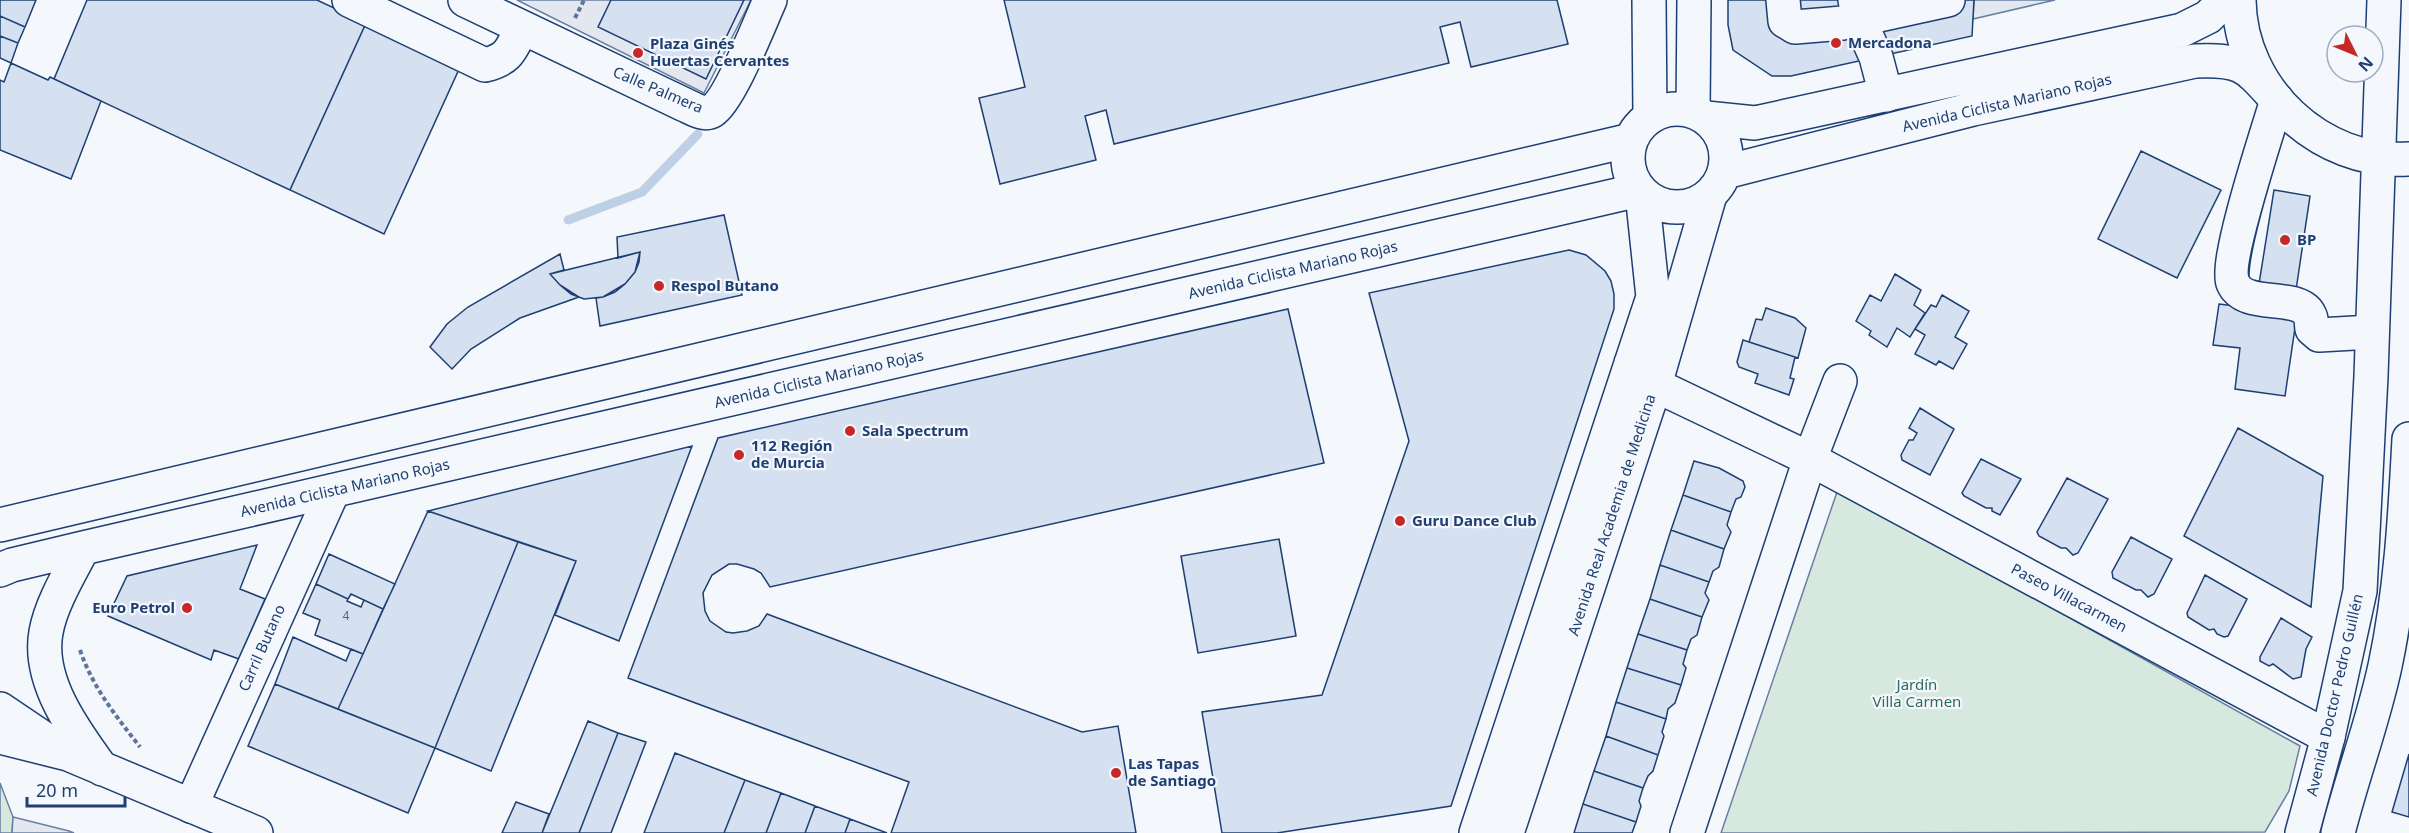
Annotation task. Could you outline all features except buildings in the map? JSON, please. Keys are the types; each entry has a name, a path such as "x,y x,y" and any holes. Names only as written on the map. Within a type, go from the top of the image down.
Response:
{"main road":[{"path":"350,0 485,65 501,62 522,28"},
{"name":"Calle Palmera","path":"465,0 685,105 707,112 712,111 729,89 770,0"},
{"path":"1649,0 1641,128 1628,166 1632,179 1640,192 1652,201 1675,208 1688,207 1717,184 1727,157 1724,142 1717,129 1699,114 1694,0"},
{"path":"1783,0 1785,21 1795,27 1843,23 1857,9 1948,0"},
{"path":"0,525 1641,128 1664,110 1679,109 1755,123 2182,30 2208,17 2225,0"},
{"path":"2239,0 2243,33 2262,81 2293,118 2312,132 2354,153 2394,159"},
{"name":"Avenida Doctor Pedro Guillén","path":"2306,819 2328,737 2360,591 2372,332 2394,159 2384,0"},
{"path":"1857,9 1876,57 1886,95"},
{"name":"Avenida Ciclista Mariano Rojas","path":"1717,184 1973,109 2196,61 2228,60 2237,63 2246,68 2277,100"},
{"path":"2277,100 2241,220 2231,268 2232,282 2238,291 2247,296 2295,304 2305,308 2310,316 2312,329 2319,335 2372,332"},
{"name":"Avenida Real Academia de Medicina","path":"1507,833 1655,385 1717,184"},
{"name":"Avenida Ciclista Mariano Rojas","path":"0,570 12,565 333,491 1640,192"},
{"name":"Avenida Real Academia de Medicina","path":"1476,833 1653,297 1640,192"},
{"name":"Paseo Villacarmen","path":"1631,363 1655,385 1810,459 2328,737"},
{"path":"1687,833 1810,459 1840,381"},
{"path":"2338,833 2384,669 2394,623 2409,439"},
{"name":"Carril Butano","path":"191,806 333,491"},
{"path":"83,549 61,591 46,632 45,661 59,701 71,726 102,769"},
{"path":"0,709 68,754 256,833"},
{"path":"0,737 68,754"},
{"path":"2286,833 2306,819"}],"path":[{"path":"78,643 92,680 105,702 144,751"}],"green space":[{"name":"Jardín Villa Carmen","path":"1838,489 2300,746 2289,791 2265,832 1721,833"},
{"path":"0,783 13,817 12,833 0,833"}],"shaded area":[{"path":"517,0 751,0 704,93"},
{"path":"1974,0 2055,0 1973,19"},
{"path":"13,817 69,831 74,833 12,833"}],"waterway":[{"path":"568,220 642,192 698,134"}],"place":[{"name":"Mercadona","path":"1836,43"},
{"name":"Plaza Ginés Huertas Cervantes","path":"638,53"},
{"name":"BP","path":"2285,240"},
{"name":"Respol Butano","path":"659,286"},
{"name":"Sala Spectrum","path":"850,431"},
{"name":"112 Región de Murcia","path":"739,455"},
{"name":"Guru Dance Club","path":"1400,521"},
{"name":"Euro Petrol","path":"187,608"},
{"name":"Las Tapas de Santiago","path":"1116,773"}]}
